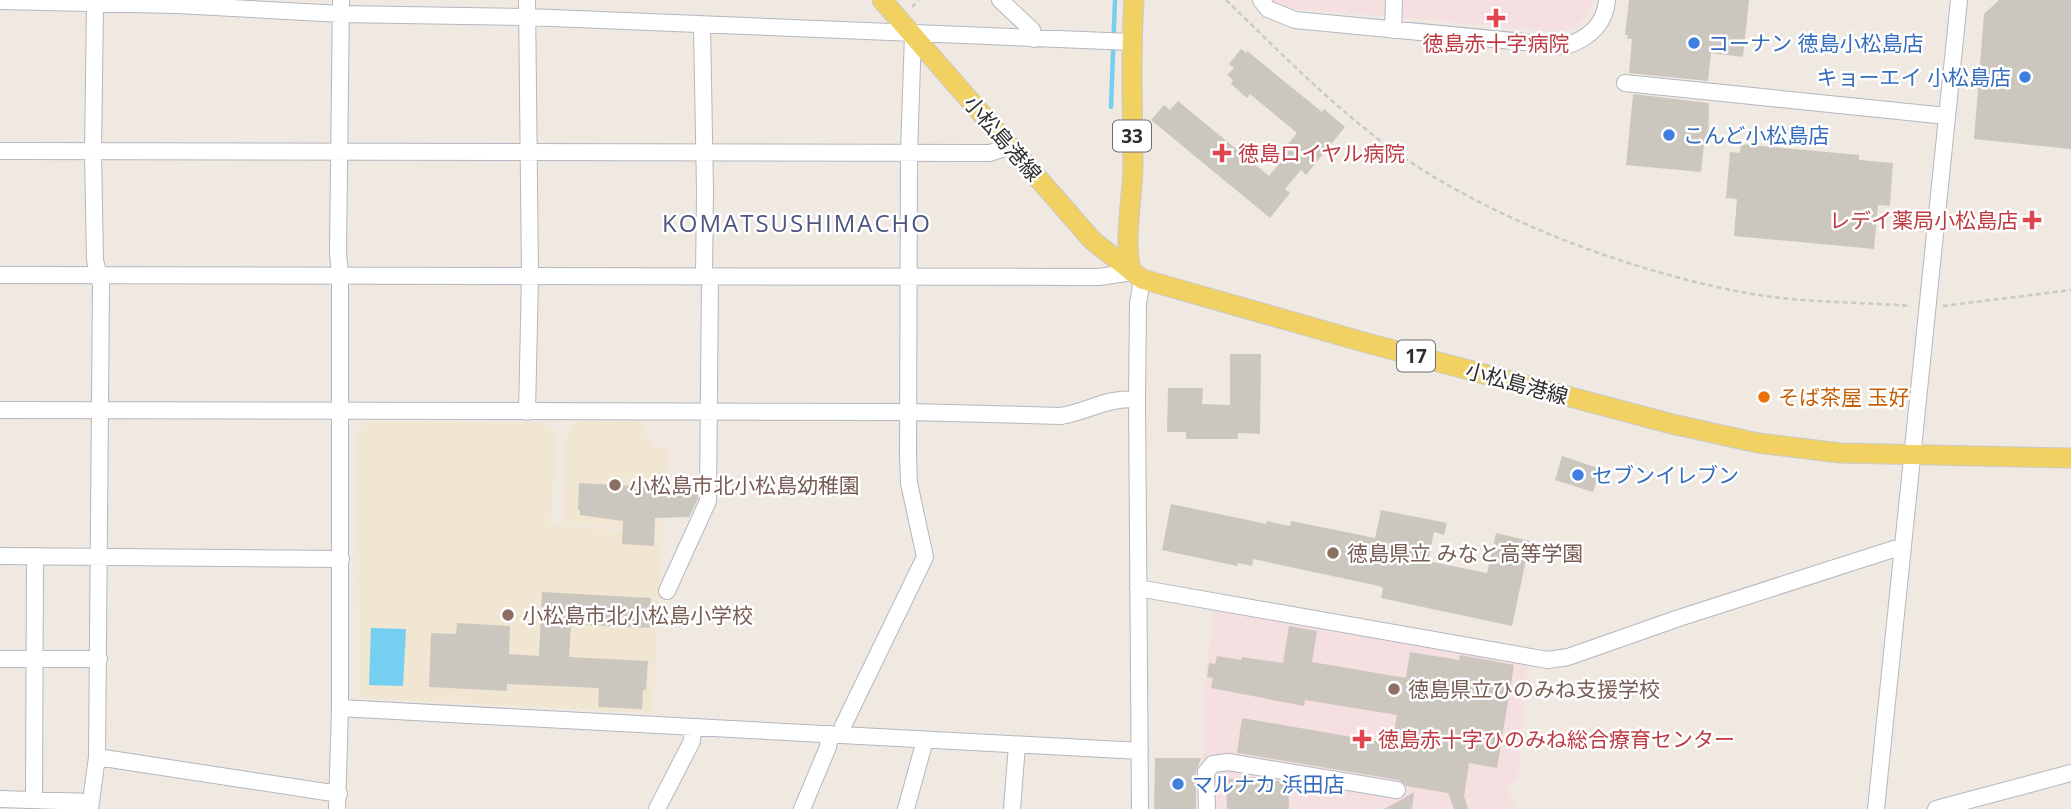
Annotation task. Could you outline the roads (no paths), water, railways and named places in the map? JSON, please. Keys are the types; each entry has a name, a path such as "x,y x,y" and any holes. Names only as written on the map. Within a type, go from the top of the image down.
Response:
{"main road":[{"name":"小松島港線","path":"882,0 1093,241 1137,276 1367,343 1672,424 1758,443 1840,453 2071,458"},
{"name":"33","path":"1134,0 1120,41 1133,171 1129,252 1137,276"}],"street":[{"path":"527,0 530,276 527,412"},
{"path":"1000,0 1032,30 1034,39"},
{"path":"1261,0 1268,9 1295,20 1566,46 1582,40 1596,30 1606,12 1607,0"},
{"path":"1393,30 1394,0"},
{"path":"1876,809 1959,0"},
{"path":"0,1 341,7 702,26 1120,41"},
{"path":"0,799 91,805 97,757 101,285 98,276 93,153 95,4"},
{"path":"97,757 338,801 341,7"},
{"path":"667,592 706,507 710,412 702,26"},
{"path":"802,809 828,747 843,726 925,557 909,482 909,152 913,34"},
{"path":"1625,83 1947,116"},
{"path":"0,152 990,153 1010,146"},
{"path":"0,275 1137,276 1140,809"},
{"path":"0,410 910,412 1060,416 1074,414 1118,398 1137,399"},
{"path":"1138,588 1548,660 1568,657 1679,618 1903,546"},
{"path":"0,556 341,559"},
{"path":"34,800 35,556"},
{"path":"0,659 99,659"},
{"path":"340,708 1140,751"},
{"path":"657,809 692,741 693,727"},
{"path":"906,809 925,740"},
{"path":"1012,809 1017,745"},
{"path":"1207,809 1206,772 1213,764 1228,762 1397,790"},
{"path":"1936,809 2071,774"}],"water":[{"path":"371,628 406,629 403,686 369,685"}],"waterway":[{"path":"1111,107 1115,0"}],"place":[{"name":"徳島赤十字病院","path":"1496,18"},
{"name":"コーナン 徳島小松島店","path":"1694,43"},
{"name":"キョーエイ 小松島店","path":"2025,77"},
{"name":"こんど小松島店","path":"1669,135"},
{"name":"徳島ロイヤル病院","path":"1222,153"},
{"name":"レデイ薬局小松島店","path":"2032,220"},
{"name":"そば茶屋 玉好","path":"1764,397"},
{"name":"セブンイレブン","path":"1578,475"},
{"name":"小松島市北小松島幼稚園","path":"615,485"},
{"name":"徳島県立 みなと高等学園","path":"1333,553"},
{"name":"小松島市北小松島小学校","path":"508,615"},
{"name":"徳島県立ひのみね支援学校","path":"1394,689"},
{"name":"徳島赤十字ひのみね総合療育センター","path":"1362,739"},
{"name":"マルナカ 浜田店","path":"1178,784"}],"district":[{"name":"KOMATSUSHIMACHO","path":"797,222"}]}
